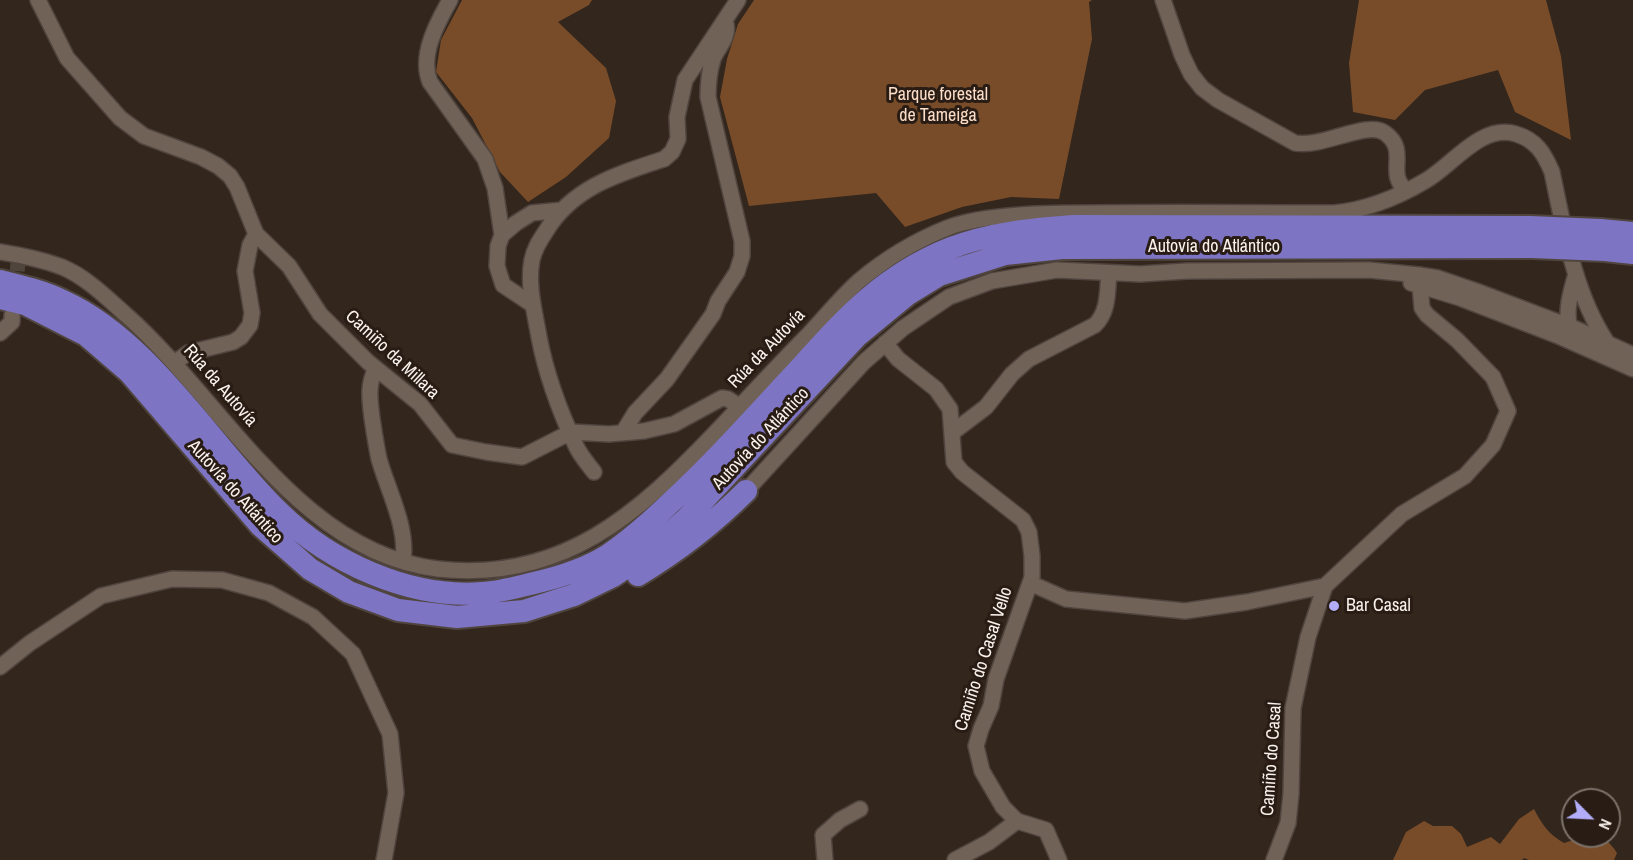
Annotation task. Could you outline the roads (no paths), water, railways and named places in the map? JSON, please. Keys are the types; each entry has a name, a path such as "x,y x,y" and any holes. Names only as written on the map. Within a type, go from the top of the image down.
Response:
{"highway":[{"path":"1057,213 1163,226"},
{"path":"1242,226 1290,213"},
{"name":"Autovía do Atlántico","path":"0,281 64,301 111,330 145,361 280,513 329,553 386,580 445,592 481,593 520,587 565,576 606,556 642,529 711,464 848,316 878,289 912,266 951,248 991,236 1074,226 1242,226 1602,240 1633,233"},
{"name":"Autovía do Atlántico","path":"6,306 25,304 86,335 130,373 261,526 310,569 349,592 398,610 457,616 524,611 573,595 614,576 646,554 686,519 857,336 908,294 939,275 1005,254 1062,248 1531,237"},
{"name":"Autovía do Atlántico","path":"1602,240 1633,253"},
{"path":"524,611 564,606 608,592 672,554 746,491"}],"street":[{"name":"Camiño da Millara","path":"38,0 67,58 120,118 144,136 201,157 230,176 237,187 256,234 289,266 320,314 376,369 420,404 452,445 522,457 571,432"},
{"path":"450,0 433,34 426,67 427,76 485,159 495,188 502,235 498,246 497,266 503,285 533,305"},
{"path":"1163,0 1182,55 1191,74 1202,88 1218,100 1295,143 1305,145 1322,142 1374,128 1386,134 1398,153 1396,176 1398,184 1406,190"},
{"path":"594,472 576,447 543,358 533,305 532,258 554,218 562,210 599,182 664,159 672,152 678,139 677,117 685,80 736,1"},
{"path":"624,432 636,413 667,379 713,314 718,301 737,272 742,256 742,242 708,97 708,78 714,56 727,30 725,20"},
{"name":"Rúa da Autovía","path":"0,252 62,267 98,290 150,336 259,460 298,500 324,521 353,540 403,561 437,568 469,570 529,564 590,540 636,509 692,456 858,282 904,248 951,226 995,218 1057,213 1184,211 1334,213 1354,211 1424,182 1484,137 1504,132 1525,137 1537,145 1546,158 1552,172 1576,274 1589,309 1606,341"},
{"path":"1372,205 1396,176"},
{"path":"502,235 532,213 562,210"},
{"path":"174,363 188,353 233,342 241,337 250,325 252,313 244,270 250,245 256,234"},
{"path":"0,261 37,268 98,290"},
{"path":"746,491 864,362 903,328 949,297 992,281 1057,270 1140,274 1187,271 1343,272 1369,270 1419,280 1455,283 1606,341 1633,355"},
{"path":"953,432 986,407 1012,374 1029,359 1095,326 1102,318 1106,307 1109,273"},
{"path":"1576,274 1569,306 1573,329 1582,340 1633,362"},
{"path":"1419,280 1556,335 1633,369"},
{"name":"Camiño do Casal","path":"1274,860 1288,823 1293,708 1308,637 1325,586 1402,514 1465,476 1493,445 1508,411 1492,377 1422,308 1419,280"},
{"path":"1541,316 1557,312 1571,291"},
{"path":"1460,298 1476,299 1557,330 1573,329 1584,324 1589,309"},
{"path":"0,333 12,322 6,306"},
{"path":"885,343 898,359 936,389 950,409 954,462 962,472 1023,520 1029,532 1032,556 1030,583"},
{"path":"376,369 372,376 369,397 379,457 403,536 405,551 403,561"},
{"path":"571,432 609,434 644,431 674,424 722,398 740,406"},
{"path":"0,667 30,643 101,597 172,579 222,580 269,593 313,617 353,654 390,734 396,793 384,860"},
{"name":"Camiño do Casal Vello","path":"1017,822 1003,807 981,771 976,746 991,706 996,679 1030,583 1066,598 1185,611 1247,602 1325,586"},
{"path":"825,860 823,835 840,820 860,809"},
{"path":"955,860 989,842 1017,822 1046,830 1059,860"}],"tunnel":[{"path":"15,294 18,263"}],"place":[{"name":"Bar Casal","path":"1334,606"}],"park label":[{"name":"Parque forestal de Tameiga","path":"938,106"}]}
